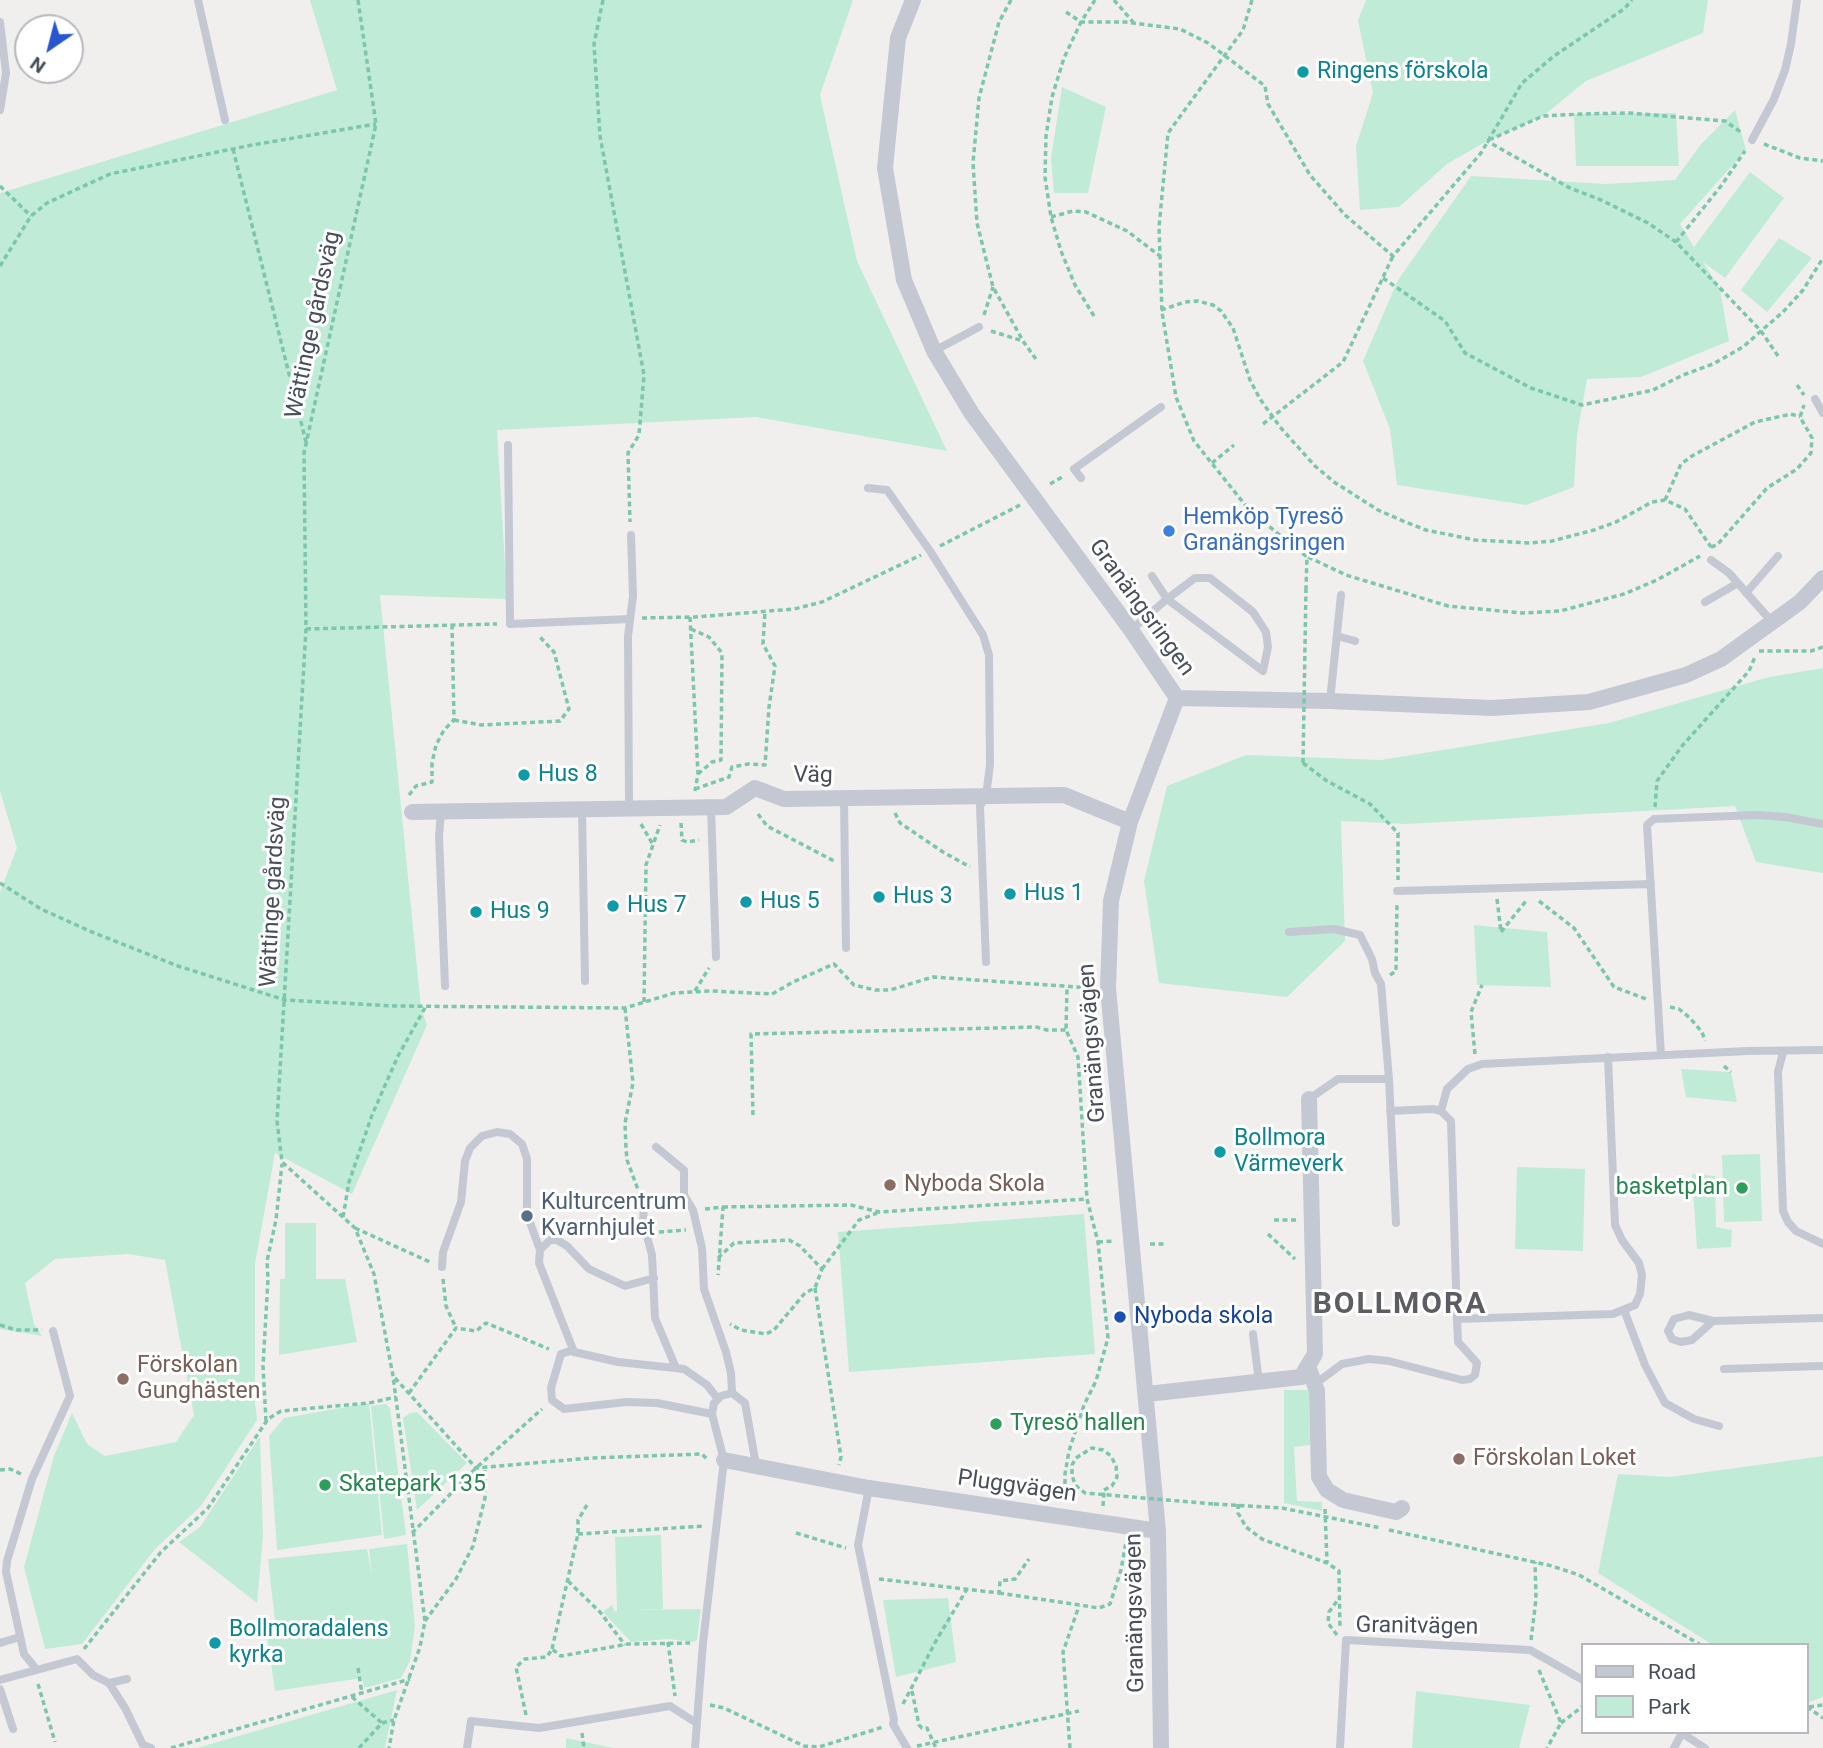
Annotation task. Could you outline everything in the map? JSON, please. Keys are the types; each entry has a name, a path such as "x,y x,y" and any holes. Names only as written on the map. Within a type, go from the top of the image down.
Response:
{"street":[{"name":"Granängsringen","path":"913,0 898,38 885,168 904,280 934,351 972,414 1177,698 1491,708 1589,702 1686,675 1721,659 1820,586"},
{"name":"Granängsvägen","path":"1161,1748 1158,1531 1108,988 1111,901 1130,822 1177,698"},
{"name":"Väg","path":"412,812 632,812 726,807 755,788 784,799 1064,795 1130,822"},
{"path":"1147,1394 1301,1377 1315,1354 1309,1099"},
{"path":"1308,1366 1317,1391 1319,1477 1327,1490 1343,1500 1396,1512 1402,1508"},
{"name":"Pluggvägen","path":"723,1466 756,1465 869,1488 1158,1531"}],"lane":[{"path":"198,0 225,120"},
{"path":"1752,140 1774,99 1785,70 1797,0"},
{"path":"0,22 6,73 0,110"},
{"path":"934,351 979,327"},
{"path":"1815,399 1823,412"},
{"path":"1081,478 1074,469 1161,407"},
{"path":"508,445 510,624 630,619"},
{"path":"868,488 887,490 930,551 983,635 989,655 990,765 986,796 980,806 986,962"},
{"path":"631,535 632,812"},
{"path":"1707,555 1729,573 1772,622"},
{"path":"1746,593 1778,556"},
{"path":"1130,630 1167,599 1195,578 1210,578 1253,612 1266,632 1268,646 1263,671 1167,599 1152,576"},
{"path":"1705,602 1738,583"},
{"path":"1330,701 1341,595"},
{"path":"1337,636 1355,641"},
{"path":"844,799 846,948"},
{"path":"704,807 712,839 716,957"},
{"path":"582,810 585,981"},
{"path":"441,813 439,836 444,986"},
{"path":"1661,1055 1647,825 1654,819 1757,815 1823,824"},
{"path":"1397,891 1496,889 1528,892 1651,884"},
{"path":"1289,932 1334,929 1360,935 1381,984 1390,1079 1396,1223"},
{"path":"1441,1111 1447,1089 1468,1069 1482,1064 1823,1050"},
{"path":"1783,1052 1778,1072 1783,1211 1788,1223 1796,1231 1823,1244"},
{"path":"1457,1319 1614,1314 1635,1305 1640,1294 1642,1275 1639,1263 1615,1225 1608,1057"},
{"path":"1309,1099 1338,1079 1390,1079"},
{"path":"1315,1384 1342,1364 1369,1359 1462,1380 1475,1375 1477,1363 1458,1342 1451,1121 1441,1111 1433,1109 1390,1111"},
{"path":"442,1267 443,1252 461,1202 465,1161 470,1148 482,1136 497,1132 510,1134 522,1144 527,1158 527,1214 540,1250 539,1263 574,1352"},
{"path":"656,1147 684,1170 684,1195 693,1210 702,1248 704,1289 726,1352 732,1393 745,1404 756,1465"},
{"path":"644,1207 643,1221 652,1255 655,1318 676,1368"},
{"path":"540,1250 550,1240 557,1240 567,1246 589,1269 625,1286 654,1278"},
{"path":"1624,1310 1665,1403 1694,1419 1719,1426"},
{"path":"1713,1321 1692,1340 1681,1342 1672,1339 1668,1331 1674,1319 1689,1315 1713,1321 1823,1318"},
{"path":"35,1670 24,1654 3,1573 33,1479 70,1396 53,1331"},
{"path":"1253,1334 1259,1382"},
{"path":"712,1414 657,1403 626,1402 564,1409 552,1400 551,1388 561,1354 574,1352 618,1362 684,1370 707,1385 718,1399"},
{"path":"1724,1369 1823,1366"},
{"path":"695,1748 695,1722 723,1466 712,1414 714,1403 721,1396 732,1393"},
{"path":"869,1488 858,1545 893,1722 908,1748"},
{"path":"0,1643 20,1637"},
{"name":"Granitvägen","path":"1340,1748 1346,1640 1530,1650 1582,1678"},
{"path":"0,1680 77,1659 93,1675 109,1683 143,1745 151,1748"},
{"path":"109,1683 127,1679"},
{"path":"0,1689 13,1729"},
{"path":"467,1748 471,1721 528,1728 670,1706 695,1722"},
{"path":"1683,1734 1705,1748"}],"path":[{"name":"Wättinge gårdsväg","path":"266,1423 263,1366 267,1261 282,1163 278,1121 306,629 304,453 376,124 358,0"},
{"path":"603,0 594,44 600,136 644,375 639,435 628,453 631,535"},
{"path":"1011,0 999,22 979,98 973,163 977,223 993,287 1038,362"},
{"path":"1094,316 1075,285 1051,217 1045,177 1045,136 1052,97 1064,58 1095,0"},
{"path":"1114,0 1134,23"},
{"path":"1252,0 1243,30 1168,133 1159,227 1161,310 1176,397 1194,441 1250,511 1307,557 1346,575 1448,606 1522,613 1560,611 1624,594 1707,555 1711,547 1717,545 1767,488 1797,469 1811,453 1812,438 1800,417 1791,414 1755,422 1681,464 1665,500"},
{"path":"1263,424 1343,362 1393,256 1481,153 1522,83 1554,56 1624,9 1632,0"},
{"path":"1066,12 1081,22 1134,23 1180,29 1208,43 1265,86 1268,104 1310,175 1345,215 1393,256"},
{"path":"1487,141 1543,116 1629,113 1725,121 1752,140 1800,158 1823,161"},
{"path":"0,266 31,216 47,202 110,174 376,124"},
{"path":"1676,243 1721,186 1752,140"},
{"path":"1487,141 1570,188 1648,223 1676,243 1761,331 1778,356"},
{"path":"233,149 306,445"},
{"path":"0,186 31,216"},
{"path":"1051,217 1073,211 1086,212 1127,231 1160,256"},
{"path":"1383,278 1445,321 1465,354 1531,388 1582,405 1653,390 1713,364 1743,347 1783,312 1802,290 1823,258"},
{"path":"993,287 979,327 1023,341"},
{"path":"1161,310 1185,302 1198,301 1213,305 1221,311 1233,328 1250,380 1271,417 1315,466 1354,496 1403,521 1448,536 1516,543 1552,541 1594,530 1616,522 1652,502 1665,500 1685,509 1711,547"},
{"path":"1797,385 1807,399 1800,417"},
{"path":"1212,463 1234,445"},
{"path":"630,619 794,609 822,602 1020,505"},
{"path":"1307,557 1303,763 1327,781 1370,804 1398,833 1396,971 1381,984"},
{"path":"695,789 729,776 732,767 765,765 775,666 763,644 765,611"},
{"path":"690,617 698,774 695,789 704,807"},
{"path":"454,720 481,725 560,721 569,709 554,652 527,623"},
{"path":"412,812 407,805 407,797 416,786 432,782 436,745 444,730 454,720 452,624"},
{"path":"306,629 510,624"},
{"path":"691,629 709,637 722,653 721,760 712,762 698,774"},
{"path":"1654,819 1657,781 1682,746 1749,671 1757,651 1766,643"},
{"path":"1757,651 1811,651 1823,647"},
{"path":"893,808 900,823 943,852 972,868 982,869"},
{"path":"632,812 652,843"},
{"path":"758,814 767,826 845,867"},
{"path":"644,1002 646,865 664,816"},
{"path":"681,816 682,839 687,842 712,839"},
{"path":"0,883 40,909 92,932 178,966 285,1000 426,1006 625,1008 674,993 772,995 834,964 854,985 874,990 890,990 933,977 1067,988 1108,988"},
{"path":"1496,889 1501,932 1528,892 1574,928 1614,987 1679,1009 1702,1032 1708,1053 1731,1072"},
{"path":"694,992 716,957"},
{"path":"1476,1066 1471,1012 1482,985"},
{"path":"1065,1517 1065,1474 1069,1451 1084,1405 1096,1381 1108,1338 1098,1242 1087,1199 1078,1057 1066,1030 1067,988"},
{"path":"343,1217 349,1182 373,1115 398,1056 426,1006"},
{"path":"625,1008 633,1083 625,1123 626,1148 644,1207"},
{"path":"753,1115 751,1034 1036,1027 1066,1030"},
{"path":"282,1163 355,1228 442,1267 446,1306 456,1328"},
{"path":"693,1210 851,1205 878,1212 1087,1199"},
{"path":"718,1283 723,1207"},
{"path":"839,1467 841,1457 815,1288 822,1269 859,1220 878,1212"},
{"path":"1274,1220 1300,1220"},
{"path":"355,1228 374,1275 397,1397 425,1621 410,1679 394,1720 389,1748"},
{"path":"658,1233 682,1230"},
{"path":"1268,1234 1302,1265"},
{"path":"719,1258 734,1243 789,1240 800,1246 822,1269"},
{"path":"1098,1242 1115,1241"},
{"path":"1150,1244 1166,1244"},
{"path":"730,1324 741,1330 766,1334 774,1331 805,1293 815,1288"},
{"path":"727,1314 730,1336"},
{"path":"456,1328 476,1331 486,1323 561,1354"},
{"path":"0,1325 16,1330 53,1331"},
{"path":"409,1394 456,1328"},
{"path":"393,1376 477,1468"},
{"path":"77,1659 160,1552 208,1508 266,1423 281,1411 369,1403 397,1397"},
{"path":"412,1533 477,1468 552,1400"},
{"path":"1104,1490 1112,1486 1117,1477 1116,1466 1111,1456 1103,1450 1092,1448 1076,1458 1072,1465 1075,1485 1085,1493 1282,1508 1535,1562 1579,1575 1698,1643"},
{"path":"477,1468 591,1458 702,1454 723,1466"},
{"path":"425,1621 456,1579 473,1546 485,1498 485,1461"},
{"path":"0,1470 10,1469"},
{"path":"1327,1490 1327,1563"},
{"path":"528,1728 516,1667 525,1658 547,1657 552,1649 578,1534 578,1520 587,1504"},
{"path":"1238,1504 1238,1513 1245,1527 1262,1539 1327,1563 1339,1571 1339,1627"},
{"path":"578,1534 705,1526 717,1519"},
{"path":"796,1533 844,1548 858,1545"},
{"path":"865,1577 1099,1608 1110,1604 1128,1536"},
{"path":"999,1593 1000,1581 1015,1579 1029,1559"},
{"path":"1535,1562 1536,1599 1530,1650 1561,1723"},
{"path":"568,1581 600,1612 625,1645"},
{"path":"698,1703 724,1708 804,1745 819,1747 893,1722 937,1639 967,1590"},
{"path":"1341,1595 1329,1612 1328,1623 1336,1634 1346,1640"},
{"path":"1070,1748 1063,1652 1079,1605"},
{"path":"668,1642 676,1710"},
{"path":"552,1649 561,1656 625,1645 703,1643"},
{"path":"358,1668 362,1694"},
{"path":"35,1670 55,1742"},
{"path":"171,1748 410,1679"},
{"path":"912,1689 919,1725 927,1728 936,1748"},
{"path":"352,1697 382,1723"},
{"path":"1547,1748 1561,1723 1582,1707"},
{"path":"908,1748 1079,1712"},
{"path":"359,1748 382,1723 394,1720"}],"green space":[{"path":"310,0 853,0 820,95 857,261 947,451 756,417 497,430 507,599 380,595 421,1008 427,1025 352,1194 275,1153 255,1264 257,1420 201,1506 155,1549 82,1644 45,1649 24,1567 54,1456 72,1413 87,1444 105,1456 176,1442 194,1415 165,1260 128,1254 55,1259 25,1283 34,1324 42,1336 0,1329 0,892 17,848 0,791 0,193 337,90"},
{"path":"1366,0 1708,0 1703,33 1586,81 1543,116 1487,141 1447,164 1399,207 1360,210 1356,146 1373,93 1358,20"},
{"path":"1062,87 1106,107 1088,193 1054,193 1051,158"},
{"path":"1735,110 1746,150 1680,224 1694,247 1750,172 1784,198 1725,278 1703,262 1720,289 1729,341 1641,377 1587,379 1577,435 1574,487 1526,505 1397,485 1390,429 1363,361 1398,280 1471,176 1606,184 1675,180 1701,144"},
{"path":"1676,113 1679,166 1576,166 1574,114"},
{"path":"1779,238 1812,258 1767,312 1741,290"},
{"path":"1823,668 1823,873 1756,862 1735,806 1407,824 1341,821 1345,941 1287,997 1159,983 1144,881 1167,786 1246,755 1381,760 1609,723 1769,677"},
{"path":"1474,925 1547,932 1551,987 1477,985"},
{"path":"1681,1069 1731,1072 1737,1102 1686,1097"},
{"name":"basketplan","path":"1760,1154 1762,1221 1724,1222 1722,1155"},
{"path":"1517,1167 1585,1169 1583,1251 1515,1249"},
{"path":"1692,1174 1715,1176 1716,1227 1732,1230 1731,1247 1697,1249"},
{"path":"1084,1214 1095,1354 849,1372 838,1232"},
{"path":"285,1223 316,1223 316,1279 345,1279 357,1342 279,1355 280,1279 285,1279"},
{"path":"1284,1390 1309,1390 1310,1445 1294,1447 1297,1501 1322,1502 1322,1511 1284,1503"},
{"name":"Skatepark 135","path":"369,1403 382,1535 277,1550 269,1436 284,1418"},
{"path":"386,1404 390,1408 406,1535 384,1539 371,1406"},
{"path":"417,1412 467,1463 417,1510 403,1418"},
{"path":"260,1436 263,1535 257,1603 179,1542 200,1527"},
{"path":"1823,1456 1823,1697 1809,1702 1809,1643 1710,1643 1598,1573 1618,1474 1670,1477"},
{"path":"661,1535 663,1609 629,1610 701,1609 697,1640 693,1642 668,1639 631,1642 603,1612 612,1605 614,1611 617,1611 615,1537"},
{"path":"407,1544 415,1626 410,1661 401,1678 369,1687 364,1687 362,1678 275,1691 266,1629 275,1621 268,1559 367,1549 372,1576 369,1549"},
{"path":"948,1598 956,1662 896,1677 883,1600"},
{"path":"397,1690 385,1748 197,1748"},
{"path":"1416,1691 1530,1705 1519,1748 1412,1748"},
{"path":"566,1738 614,1748 566,1748"}],"place":[{"name":"Ringens förskola","path":"1303,72"},
{"name":"Hemköp Tyresö Granängsringen","path":"1169,531"},
{"name":"Hus 8","path":"524,775"},
{"name":"Hus 1","path":"1010,894"},
{"name":"Hus 3","path":"879,897"},
{"name":"Hus 5","path":"746,902"},
{"name":"Hus 7","path":"613,906"},
{"name":"Hus 9","path":"476,912"},
{"name":"Bollmora Värmeverk","path":"1220,1152"},
{"name":"Nyboda Skola","path":"890,1185"},
{"name":"basketplan","path":"1742,1188"},
{"name":"Kulturcentrum Kvarnhjulet","path":"527,1216"},
{"name":"Nyboda skola","path":"1120,1317"},
{"name":"Förskolan Gunghästen","path":"123,1379"},
{"name":"Tyresö hallen","path":"996,1424"},
{"name":"Förskolan Loket","path":"1459,1459"},
{"name":"Skatepark 135","path":"325,1485"},
{"name":"Bollmoradalens kyrka","path":"215,1643"}],"district":[{"name":"BOLLMORA","path":"1400,1305"}]}
